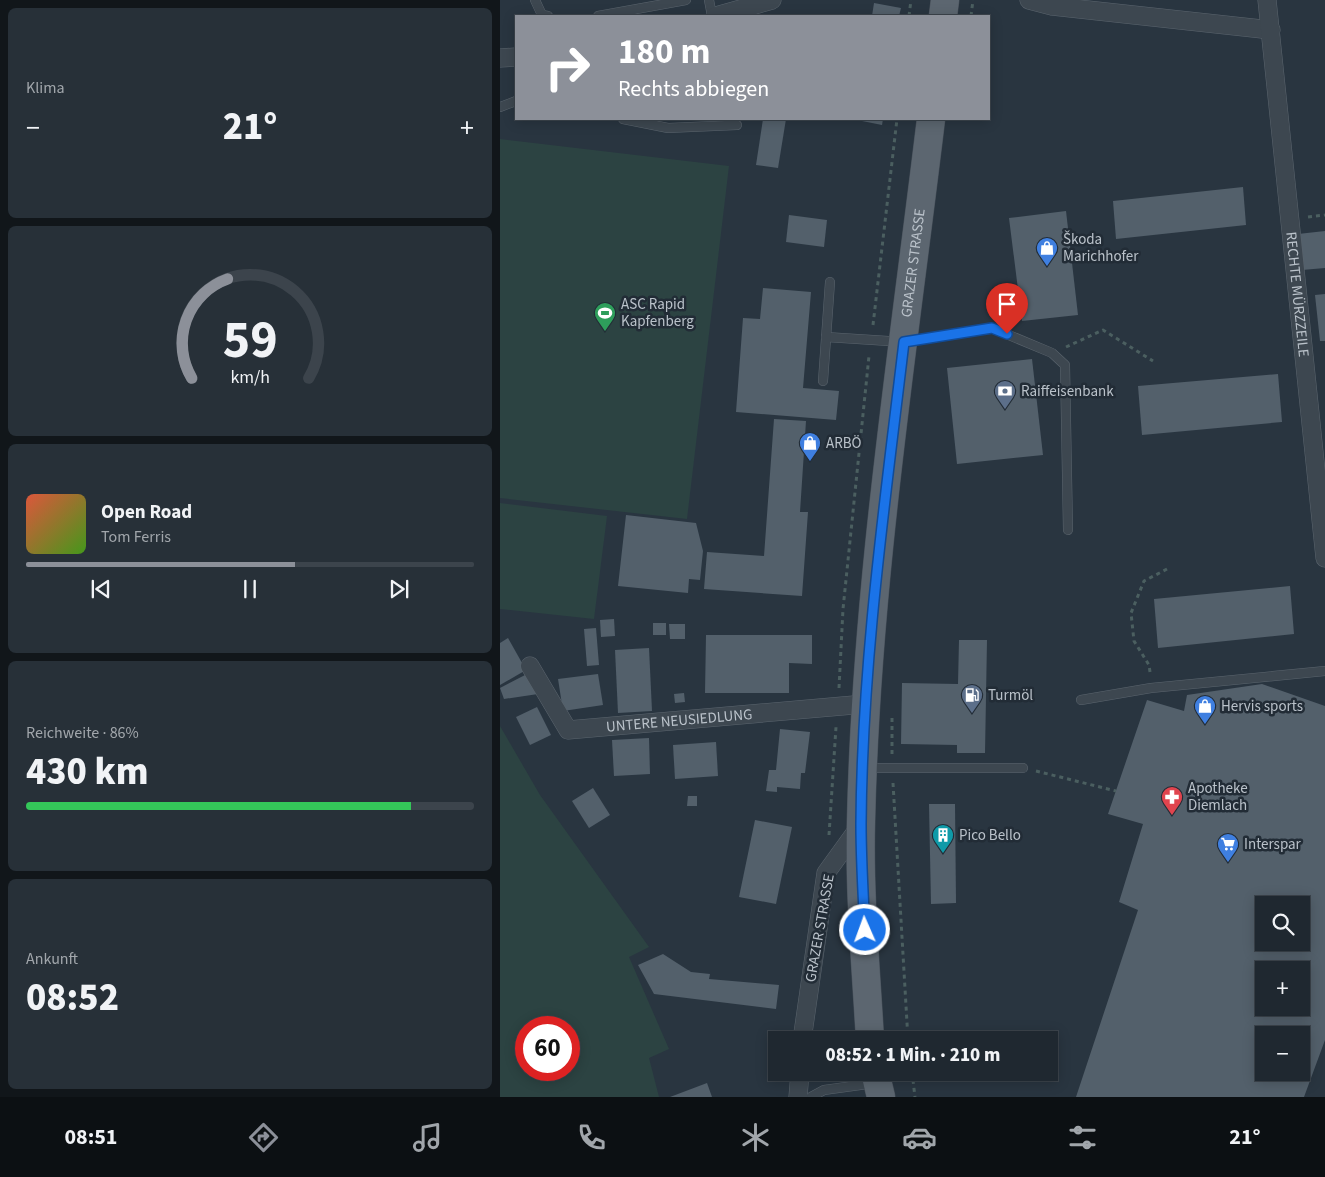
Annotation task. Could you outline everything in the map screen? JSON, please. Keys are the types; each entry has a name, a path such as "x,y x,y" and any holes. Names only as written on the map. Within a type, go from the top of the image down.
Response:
{"main road":[{"path":"943,15 945,0"},
{"name":"GRAZER STRASSE","path":"870,1031 861,824 865,704 878,568 931,120"}],"street":[{"path":"718,15 772,0"},
{"path":"1028,0 1052,6 1271,30"},
{"name":"RECHTE MÜRZZEILE","path":"1267,0 1300,338 1325,558"},
{"path":"500,58 515,57"},
{"name":"UNTERE NEUSIEDLUNG","path":"530,666 568,730 865,704"},
{"name":"GRAZER STRASSE","path":"803,1031 826,873 861,824"},
{"path":"798,1097 799,1081"}],"lane":[{"path":"535,0 542,15"},
{"path":"604,15 686,0"},
{"path":"709,0 714,15"},
{"path":"500,107 515,101"},
{"path":"628,120 668,128 737,125"},
{"path":"823,381 830,282"},
{"path":"826,337 904,342 992,328 1052,353 1064,365 1068,530"},
{"path":"1081,700 1151,688 1325,671"},
{"path":"863,768 1023,768"},
{"path":"811,1097 824,1090 878,1084"}],"path":[{"path":"909,15 911,0"},
{"path":"971,15 973,0"},
{"path":"826,873 843,609 871,340 897,120"},
{"path":"1052,353 1103,330 1153,362"},
{"path":"1151,688 1149,665 1134,641 1131,613 1144,581 1169,568"},
{"path":"892,712 892,768 907,1031"},
{"path":"1023,768 1116,791"},
{"path":"913,1081 915,1097"}],"green space":[{"name":"ASC Rapid Kapfenberg","path":"500,139 729,166 687,519 500,498"},
{"path":"500,503 607,516 594,619 500,609"},
{"path":"500,726 540,795 649,947 629,957 669,1049 649,1058 659,1097 500,1097"}],"building":[{"path":"874,3 901,8 899,15 872,15"},
{"path":"763,120 786,120 778,168 756,165"},
{"path":"857,120 883,120 882,125"},
{"path":"1243,187 1246,225 1116,239 1113,201"},
{"path":"1066,211 1078,315 1022,321 1009,218"},
{"path":"789,215 827,220 824,247 786,242"},
{"path":"1325,231 1325,268 1302,270 1298,234"},
{"path":"763,288 811,292 803,388 839,391 836,420 736,412 743,318 760,319"},
{"path":"1325,294 1325,341 1320,341 1315,295"},
{"path":"1032,359 1043,455 957,464 947,368"},
{"path":"1278,374 1282,422 1142,435 1138,386"},
{"path":"774,419 806,421 800,512 808,512 802,596 704,589 707,552 764,556"},
{"path":"626,515 696,523 703,551 700,580 689,579 688,593 618,586"},
{"path":"1290,586 1294,634 1158,648 1154,599"},
{"path":"614,619 615,636 601,637 600,620"},
{"path":"653,623 666,623 666,635 653,635"},
{"path":"669,624 685,624 685,639 670,639"},
{"path":"596,628 599,665 587,666 584,629"},
{"path":"706,635 812,635 812,664 789,663 789,693 705,693"},
{"path":"508,638 526,670 500,685 500,643"},
{"path":"959,640 987,640 985,753 957,753 957,745 901,744 902,683 958,684"},
{"path":"649,648 652,711 618,713 615,650"},
{"path":"527,674 538,694 504,699 500,688"},
{"path":"598,674 603,705 563,711 558,679"},
{"name":"Interspar","path":"1262,684 1325,706 1325,1040 1310,1081 1310,1026 1255,1026 1255,1081 1310,1081 1304,1097 1076,1097 1138,910 1119,902 1143,824 1108,814 1147,700 1184,711 1187,695"},
{"path":"684,693 685,702 675,703 674,694"},
{"path":"537,707 551,735 530,745 516,717"},
{"path":"780,729 810,732 805,773 801,773 800,789 777,787 777,792 766,791 769,770 776,770"},
{"path":"649,738 650,774 614,776 612,740"},
{"path":"716,742 718,776 675,779 673,745"},
{"path":"593,788 610,815 589,828 572,801"},
{"path":"688,796 697,796 697,806 687,806"},
{"name":"Pico Bello","path":"929,804 955,804 956,903 931,904"},
{"path":"755,820 792,827 776,904 739,897"},
{"path":"663,954 691,972 710,974 709,979 779,985 776,1009 654,994 638,965"},
{"path":"707,1083 712,1097 670,1097"}],"place":[{"name":"Škoda Marichhofer","path":"1047,267"},
{"name":"ASC Rapid Kapfenberg","path":"605,332"},
{"name":"Raiffeisenbank","path":"1005,410"},
{"name":"ARBÖ","path":"810,462"},
{"name":"Turmöl","path":"972,714"},
{"name":"Hervis sports","path":"1205,725"},
{"name":"Apotheke Diemlach","path":"1172,816"},
{"name":"Pico Bello","path":"943,854"},
{"name":"Interspar","path":"1228,863"}],"route":[{"path":"865,930 861,824 865,704 878,568 904,342 992,328 1007,334"}]}
